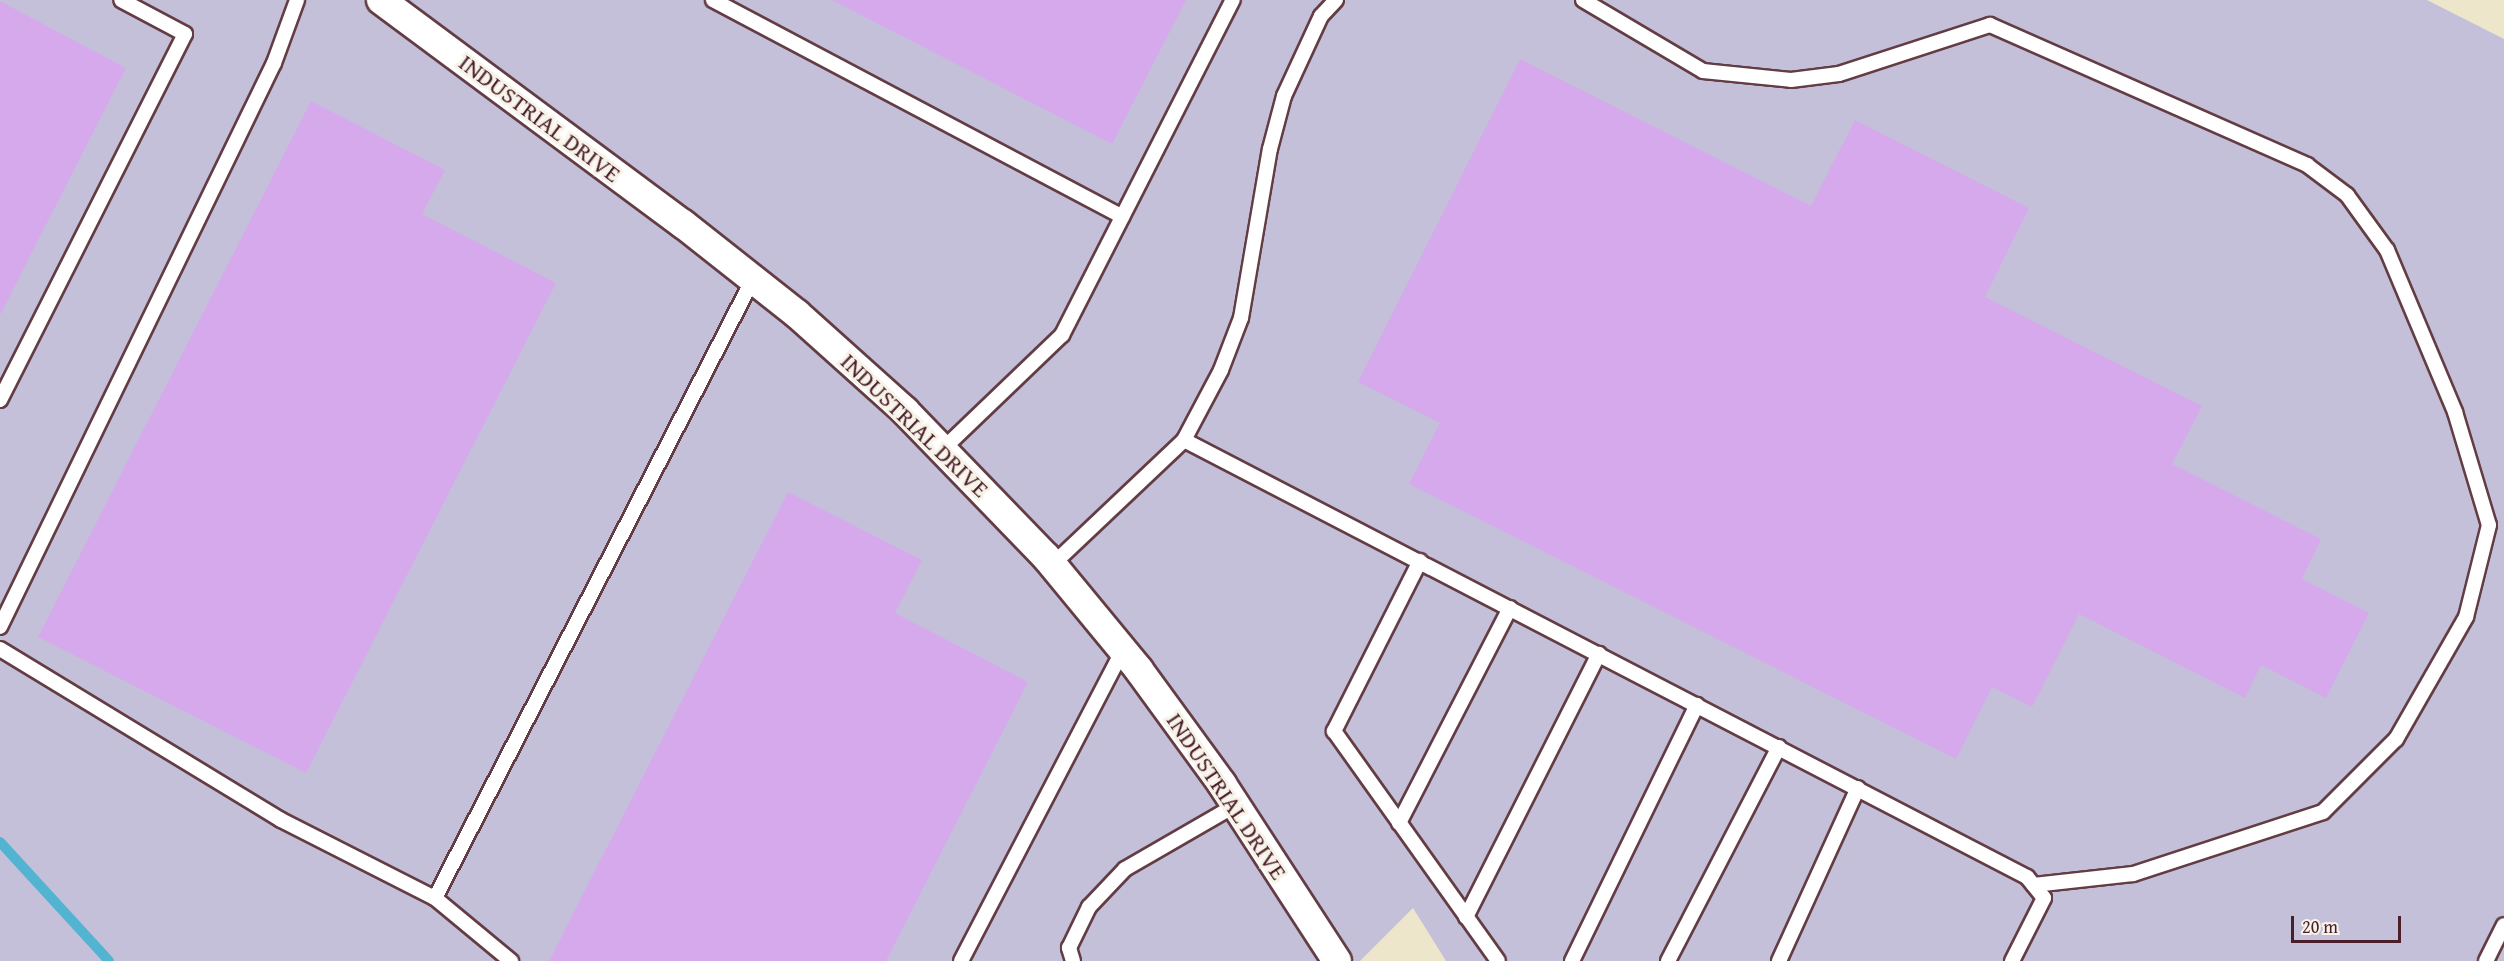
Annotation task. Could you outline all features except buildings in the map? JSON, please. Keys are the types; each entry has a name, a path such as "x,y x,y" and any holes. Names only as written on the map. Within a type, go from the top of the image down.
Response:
{"street":[{"name":"INDUSTRIAL DRIVE","path":"381,0 753,279 814,329 943,449 1052,565 1123,650 1236,806 1337,961"}],"lane":[{"path":"0,400 185,34 122,0"},
{"path":"0,627 274,63 297,0"},
{"path":"713,0 1122,217"},
{"path":"943,449 1062,335 1233,0"},
{"path":"1052,565 1184,440 1221,370 1241,318 1270,149 1284,96 1321,16 1336,0"},
{"path":"1582,0 1703,71 1791,80 1839,74 1990,25 2307,165 2347,195 2388,250 2455,412 2489,525 2466,617 2396,739 2323,812 2133,874 2034,885"},
{"path":"435,898 753,279"},
{"path":"1184,440 2027,877 2044,898 2012,961"},
{"path":"1420,561 1334,731 1498,961"},
{"path":"1399,823 1510,608"},
{"path":"0,650 281,820 435,898 511,961"},
{"path":"961,961 1123,650"},
{"path":"1466,917 1599,654"},
{"path":"1572,961 1697,705"},
{"path":"1668,961 1779,747"},
{"path":"1779,961 1858,789"},
{"path":"1073,961 1069,948 1089,907 1125,869 1236,806"},
{"path":"2486,961 2504,924"}],"shaded area":[{"path":"0,0 2427,0 2504,39 2504,961 1446,961 1413,908 1360,961 0,961"}],"waterway":[{"path":"0,842 109,961"}]}
